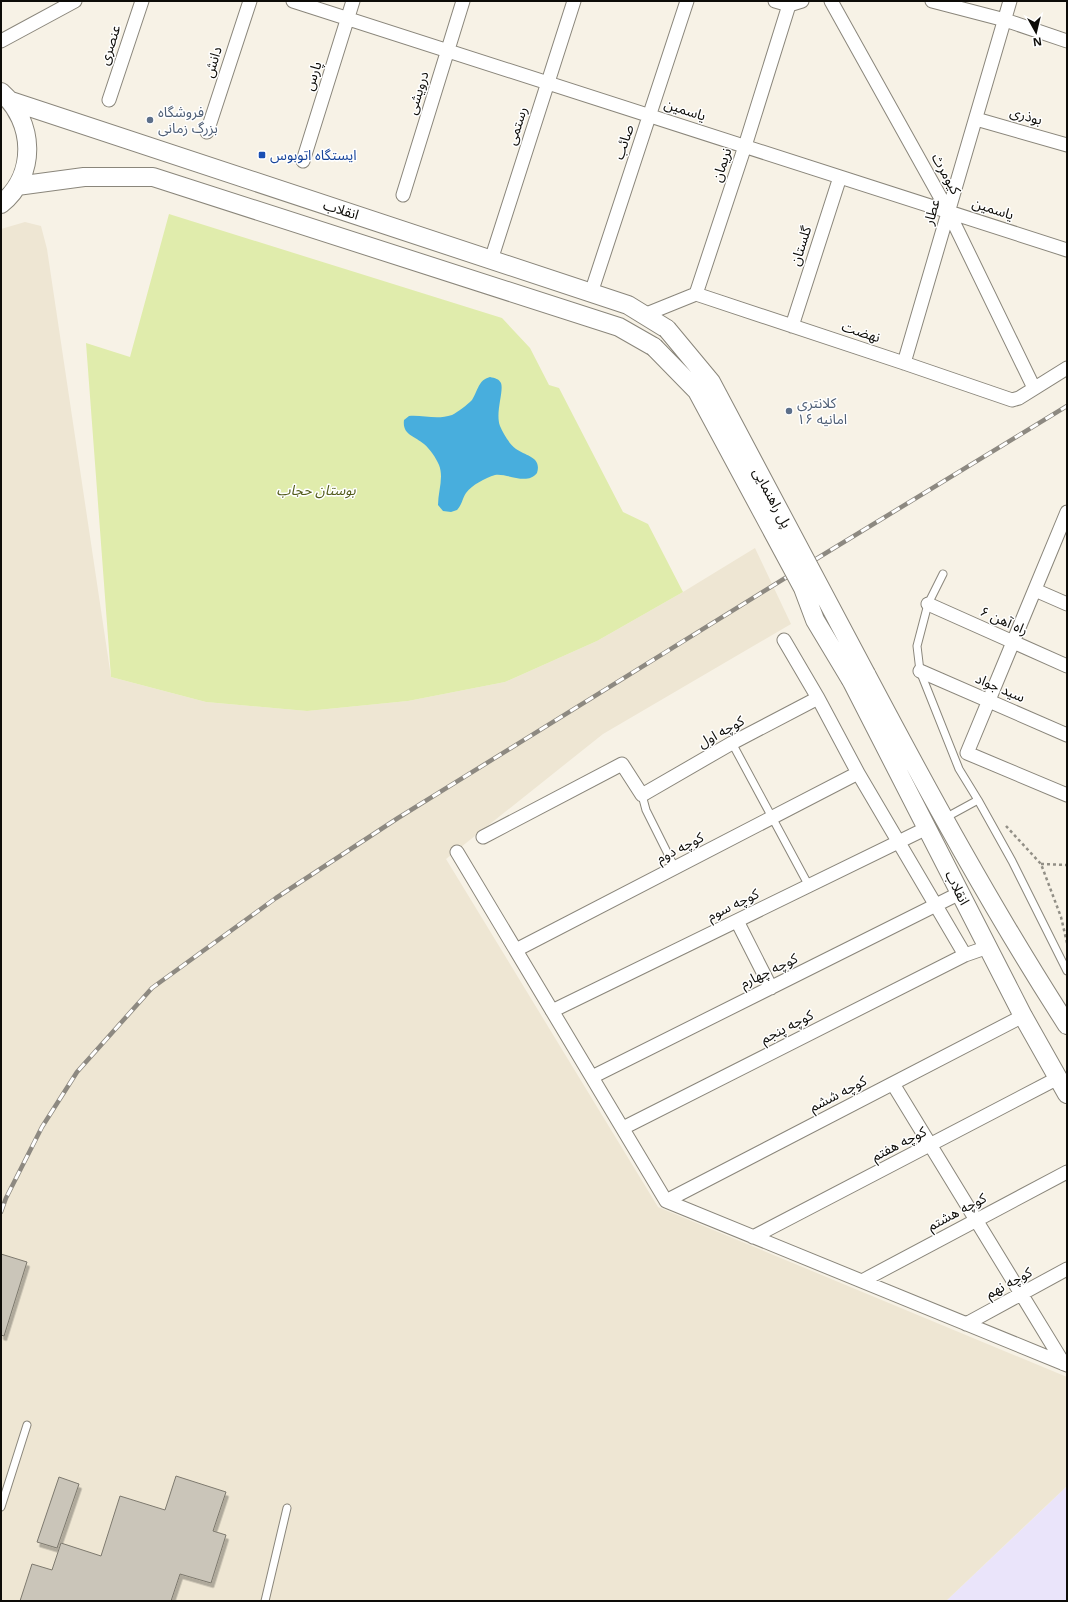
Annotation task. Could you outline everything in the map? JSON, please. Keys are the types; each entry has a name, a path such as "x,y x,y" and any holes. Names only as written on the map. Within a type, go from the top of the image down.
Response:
{"main road":[{"name":"انقلاب","path":"6,97 628,305 667,329"},
{"path":"1,204 17,186 26,165 28,143 23,121 6,97"},
{"name":"انقلاب","path":"17,186 84,176 153,177 619,327 654,347"},
{"name":"پل راهنمایی","path":"667,329 711,382 858,677"},
{"name":"پل راهنمایی","path":"654,347 697,391 803,588 815,620 858,677"},
{"name":"انقلاب","path":"858,677 945,818 1017,945 1067,1025"},
{"name":"انقلاب","path":"858,677 927,828 1023,1016 1067,1094"}],"street":[{"path":"1,41 75,1"},
{"name":"عنصری","path":"109,100 142,1"},
{"name":"دانش","path":"207,132 250,1"},
{"name":"یاسمین","path":"293,1 1067,250"},
{"name":"پارس","path":"303,161 353,1"},
{"name":"درویشی","path":"403,195 464,1"},
{"name":"رستمی","path":"491,260 574,1"},
{"name":"صائب","path":"591,293 687,1"},
{"path":"776,1 789,5 802,1"},
{"name":"کیومرث","path":"831,1 948,211 1034,388"},
{"path":"932,1 1004,20 1067,41"},
{"name":"عطار","path":"904,362 1010,1"},
{"name":"نریمان","path":"696,294 745,146 789,5"},
{"name":"بوذری","path":"976,118 1067,145"},
{"name":"گلستان","path":"792,326 840,177"},
{"path":"644,315 696,294"},
{"name":"نهضت","path":"696,294 904,362 1012,400 1034,388"},
{"path":"1034,388 1067,368"},
{"path":"1067,512 1061,543 1035,590 967,753 1067,796"},
{"path":"1035,590 1067,604"},
{"name":"راه آهن ۶","path":"928,604 1067,666"},
{"path":"784,640 818,698 858,773 898,843 965,955"},
{"name":"سید جواد","path":"920,671 1067,735"},
{"name":"کوچه اول","path":"642,795 732,743 818,698"},
{"path":"483,837 622,764 642,795"},
{"name":"کوچه دوم","path":"516,950 858,773"},
{"name":"کوچه سوم","path":"552,1011 927,828"},
{"path":"457,852 666,1201 1066,1365"},
{"name":"کوچه چهارم","path":"592,1077 960,893"},
{"path":"737,921 771,988"},
{"name":"کوچه پنجم","path":"623,1128 965,955 988,947"},
{"name":"کوچه ششم","path":"666,1201 1023,1016"},
{"name":"کوچه هفتم","path":"754,1236 1058,1078"},
{"path":"893,1084 1066,1365"},
{"name":"کوچه هشتم","path":"862,1281 1067,1172"},
{"name":"کوچه نهم","path":"966,1324 1022,1295 1067,1269"}],"lane":[{"path":"943,574 928,604 917,646 920,671 959,769 990,820 1067,970"},
{"path":"732,743 809,886"},
{"path":"642,795 646,810 675,868"},
{"path":"945,818 978,800"},
{"path":"1,1507 28,1425"},
{"path":"265,1601 287,1508"}],"path":[{"path":"990,820 1003,823 1041,864 1061,917 1067,943"},
{"path":"1041,864 1067,865"}],"shaded area":[{"path":"25,222 41,226 47,249 111,677 206,702 307,711 408,701 505,682 597,641 683,592 755,548 791,624 603,734 446,859 658,1207 1067,1377 1067,1486 946,1601 1,1601 1,229"},
{"path":"1067,1486 1067,1601 946,1601 1041,1511"}],"green space":[{"name":"بوستان حجاب","path":"169,214 502,318 530,348 549,385 559,388 623,512 648,524 683,592 597,641 505,682 408,701 307,711 206,702 111,677 86,343 130,357"}],"water":[{"path":"490,377 497,379 501,383 502,387 498,415 501,429 513,447 535,460 538,468 537,473 528,479 500,475 491,476 479,482 469,490 457,510 451,512 443,511 438,505 441,480 439,465 433,454 426,446 407,432 404,425 404,420 409,416 436,417 452,415 472,400 481,383 486,378"}],"building":[{"path":"1,1254 27,1262 4,1336 1,1335"},
{"path":"176,1476 226,1492 213,1531 226,1535 211,1583 180,1574 171,1601 20,1601 32,1564 52,1570 61,1543 101,1556 120,1496 165,1510"},
{"path":"59,1477 79,1484 57,1548 37,1542"}],"railway":[{"path":"1,1212 6,1198 42,1127 77,1072 152,988 276,898 398,818 803,567 1067,406"}],"place":[{"name":"فروشگاه بزرگ زمانی","path":"150,120"},
{"name":"ایستگاه اتوبوس","path":"262,155"},
{"name":"کلانتری ۱۶ امانیه","path":"789,411"}]}
